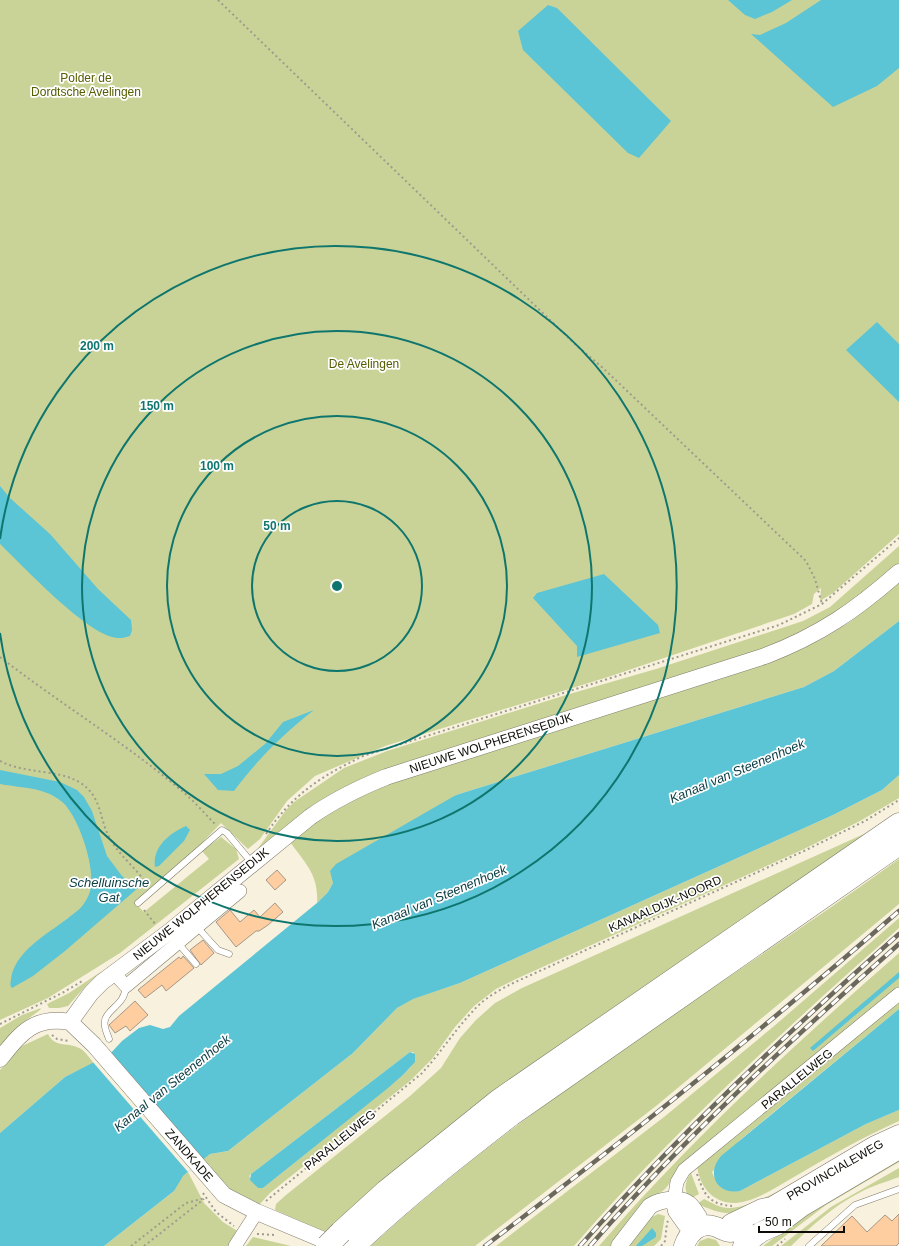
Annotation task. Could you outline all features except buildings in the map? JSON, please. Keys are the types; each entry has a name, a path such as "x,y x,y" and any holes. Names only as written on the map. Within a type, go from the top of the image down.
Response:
{"highway":[{"path":"344,1242 392,1186 499,1100 899,824"},
{"path":"344,1242 511,1115 899,844"}],"main road":[{"name":"PROVINCIALEWEG","path":"738,1237 761,1232 774,1216 875,1146 899,1135"},
{"name":"PROVINCIALEWEG","path":"756,1246 774,1216 801,1207 899,1149"},
{"path":"675,1246 678,1237 686,1228 714,1216 738,1237"}],"street":[{"name":"NIEUWE WOLPHERENSEDIJK","path":"193,922 252,864 310,817 356,789 386,777 765,656 798,644 829,627 876,592 899,572"},
{"name":"NIEUWE WOLPHERENSEDIJK","path":"70,1022 91,993 114,973 168,934 193,922 240,891"},
{"name":"NIEUWE WOLPHERENSEDIJK","path":"126,986 168,934"},
{"path":"114,973 126,986"},
{"name":"PARALLELWEG","path":"674,1201 677,1182 684,1170 899,994"},
{"path":"0,1058 15,1040 35,1024 48,1021 70,1022"},
{"name":"ZANDKADE","path":"70,1022 94,1045 224,1195 257,1212 344,1242"},
{"path":"619,1246 650,1206 663,1200 690,1205 686,1228"},
{"path":"235,1246 246,1232 257,1212"}],"lane":[{"path":"138,903 222,830 227,833 252,864"},
{"path":"193,922 218,950 229,954"},
{"path":"168,934 196,964"},
{"path":"109,1039 105,1028 105,1018 121,1001 126,986"},
{"path":"809,1246 855,1205 899,1189"}],"path":[{"path":"218,0 576,345 604,369 806,561 815,579 822,604 899,538"},
{"path":"0,656 37,685 137,755 183,792 222,830"},
{"path":"0,761 19,768 64,776 78,782 88,789 100,804 103,825 112,843 143,879 155,889"},
{"name":"KANAALDIJK-NOORD","path":"449,1039 473,1010 511,984 804,851 865,821 899,800"},
{"path":"138,903 168,934"},
{"path":"0,1024 43,1003"},
{"name":"PARALLELWEG","path":"257,1212 276,1192 411,1083 436,1059 449,1039"},
{"path":"693,1162 704,1194"},
{"path":"131,1246 186,1203 206,1198"},
{"path":"144,1246 206,1198"},
{"name":"ZANDKADE","path":"206,1198 216,1212 229,1223 246,1232"},
{"path":"661,1246 665,1241 666,1223 686,1228"}],"green space":[{"name":"De Avelingen","path":"0,0 899,0 899,534 833,593 820,601 821,588 814,594 812,604 794,614 611,676 385,746 315,776 287,801 260,839 248,849 221,823 198,847 135,903 144,912 209,859 202,851 221,837 236,849 239,859 120,953 48,998 0,1020"},
{"path":"899,546 899,563 844,610 759,653 384,770 256,851 286,810 294,802 344,768 387,751 566,695 656,669 803,621 830,607"},
{"path":"899,580 899,621 834,671 804,687 456,795 333,883 328,892 317,903 316,885 310,870 290,842 311,824 367,790 789,654 822,639 850,622"},
{"path":"899,775 899,798 860,821 802,850 496,989 474,1006 455,1027 432,1059 410,1081 270,1193 259,1205 234,1193 209,1168 211,1166 202,1160 210,1154 228,1151 353,1053 397,1008 412,999 460,983 833,815 882,790","holes":["410,1052 413,1052 414,1062 404,1074 263,1188 258,1188 249,1176 251,1174"]},
{"path":"875,829 529,1067 463,1115 403,1164 328,1234 275,1210 276,1204 286,1195 410,1096 441,1068 460,1038 476,1020 495,1003 522,988"},
{"path":"899,859 899,904 656,1106 475,1246 371,1246 433,1192 562,1092"},
{"path":"899,918 899,928 814,1004 691,1121 612,1203 574,1246 496,1246 664,1117 773,1027"},
{"path":"899,953 899,987 823,1052 679,1169 665,1189 658,1194 612,1246 599,1246 706,1131 782,1058"},
{"path":"102,971 90,981 68,1006 49,1008 47,1004 69,993"},
{"path":"899,1000 899,1009 740,1140 712,1172 716,1180 723,1187 731,1191 740,1191 866,1124 899,1110 899,1121 859,1140 759,1197 744,1202 728,1203 714,1197 704,1187 698,1173 697,1165"},
{"path":"41,1008 21,1024 0,1049 0,1028 22,1015"},
{"path":"48,1034 54,1042 72,1045 81,1049 94,1063 65,1077 0,1133 0,1070 22,1046"},
{"path":"841,1156 747,1211 727,1213 697,1204 704,1199 719,1206 729,1208 755,1202 786,1187"},
{"path":"899,1159 899,1162 826,1205 772,1246 763,1246 806,1214"},
{"path":"899,1168 899,1177 868,1188 849,1198 823,1217 791,1246 781,1246 831,1207"},
{"path":"188,1172 204,1203 223,1222 239,1232 229,1246 104,1246 174,1191 180,1178"},
{"path":"691,1173 699,1194 690,1199 686,1192 686,1186 687,1179"},
{"path":"658,1214 665,1216 661,1239 654,1246 625,1246 648,1219"},
{"path":"253,1237 291,1246 246,1246"},
{"path":"708,1238 716,1240 720,1246 697,1246 700,1241"}],"water":[{"path":"728,0 792,0 772,12 755,19 745,15"},
{"path":"821,0 899,0 899,68 877,86 833,107 751,34 760,35 786,23"},
{"path":"548,5 557,8 671,121 639,158 628,153 523,50 518,31"},
{"path":"877,322 899,344 899,402 846,350"},
{"path":"0,486 10,498 50,534 98,589 131,620 132,630 130,636 121,638 112,637 85,622 38,582 0,544"},
{"path":"604,574 658,625 660,633 577,657 577,646 533,598 537,593"},
{"name":"Kanaal van Steenenhoek","path":"899,621 899,775 882,790 833,815 460,983 413,999 397,1008 353,1053 228,1151 210,1154 183,1176 174,1191 104,1246 0,1246 0,1133 65,1077 110,1054 122,1041 139,1028 150,1025 163,1029 170,1027 179,1016 317,903 328,892 333,883 330,871 336,864 456,795 804,687 834,671"},
{"path":"314,710 271,748 234,791 218,790 204,774 221,774 238,766 265,744 283,722"},
{"name":"Schelluinsche Gat","path":"0,770 60,782 77,790 84,797 92,811 107,856 122,876 138,888 65,951 33,976 12,988 11,981 13,970 18,961 32,945 81,907 90,892 91,876 84,840 67,807 54,796 47,793 0,784"},
{"path":"186,826 190,830 184,841 159,866 155,867 156,853 159,847 168,837"},
{"path":"899,972 899,978 813,1051 810,1048"},
{"path":"899,1009 899,1110 866,1124 740,1191 726,1190 720,1187 716,1182 714,1170 716,1163 721,1156"},
{"path":"410,1052 415,1054 415,1062 404,1074 263,1188 258,1188 250,1180 251,1174"},
{"path":"652,1228 656,1233 656,1237 642,1246 636,1246"}],"pier":[{"path":"109,1052 202,1160 188,1172 92,1061"}],"railway":[{"path":"485,1246 695,1082 798,998 899,911"},
{"path":"580,1246 695,1124 775,1047 899,934"},
{"path":"590,1246 663,1166 701,1128 779,1053 899,944"}],"park label":[{"name":"Polder de Dordtsche Avelingen","path":"86,85"}]}
